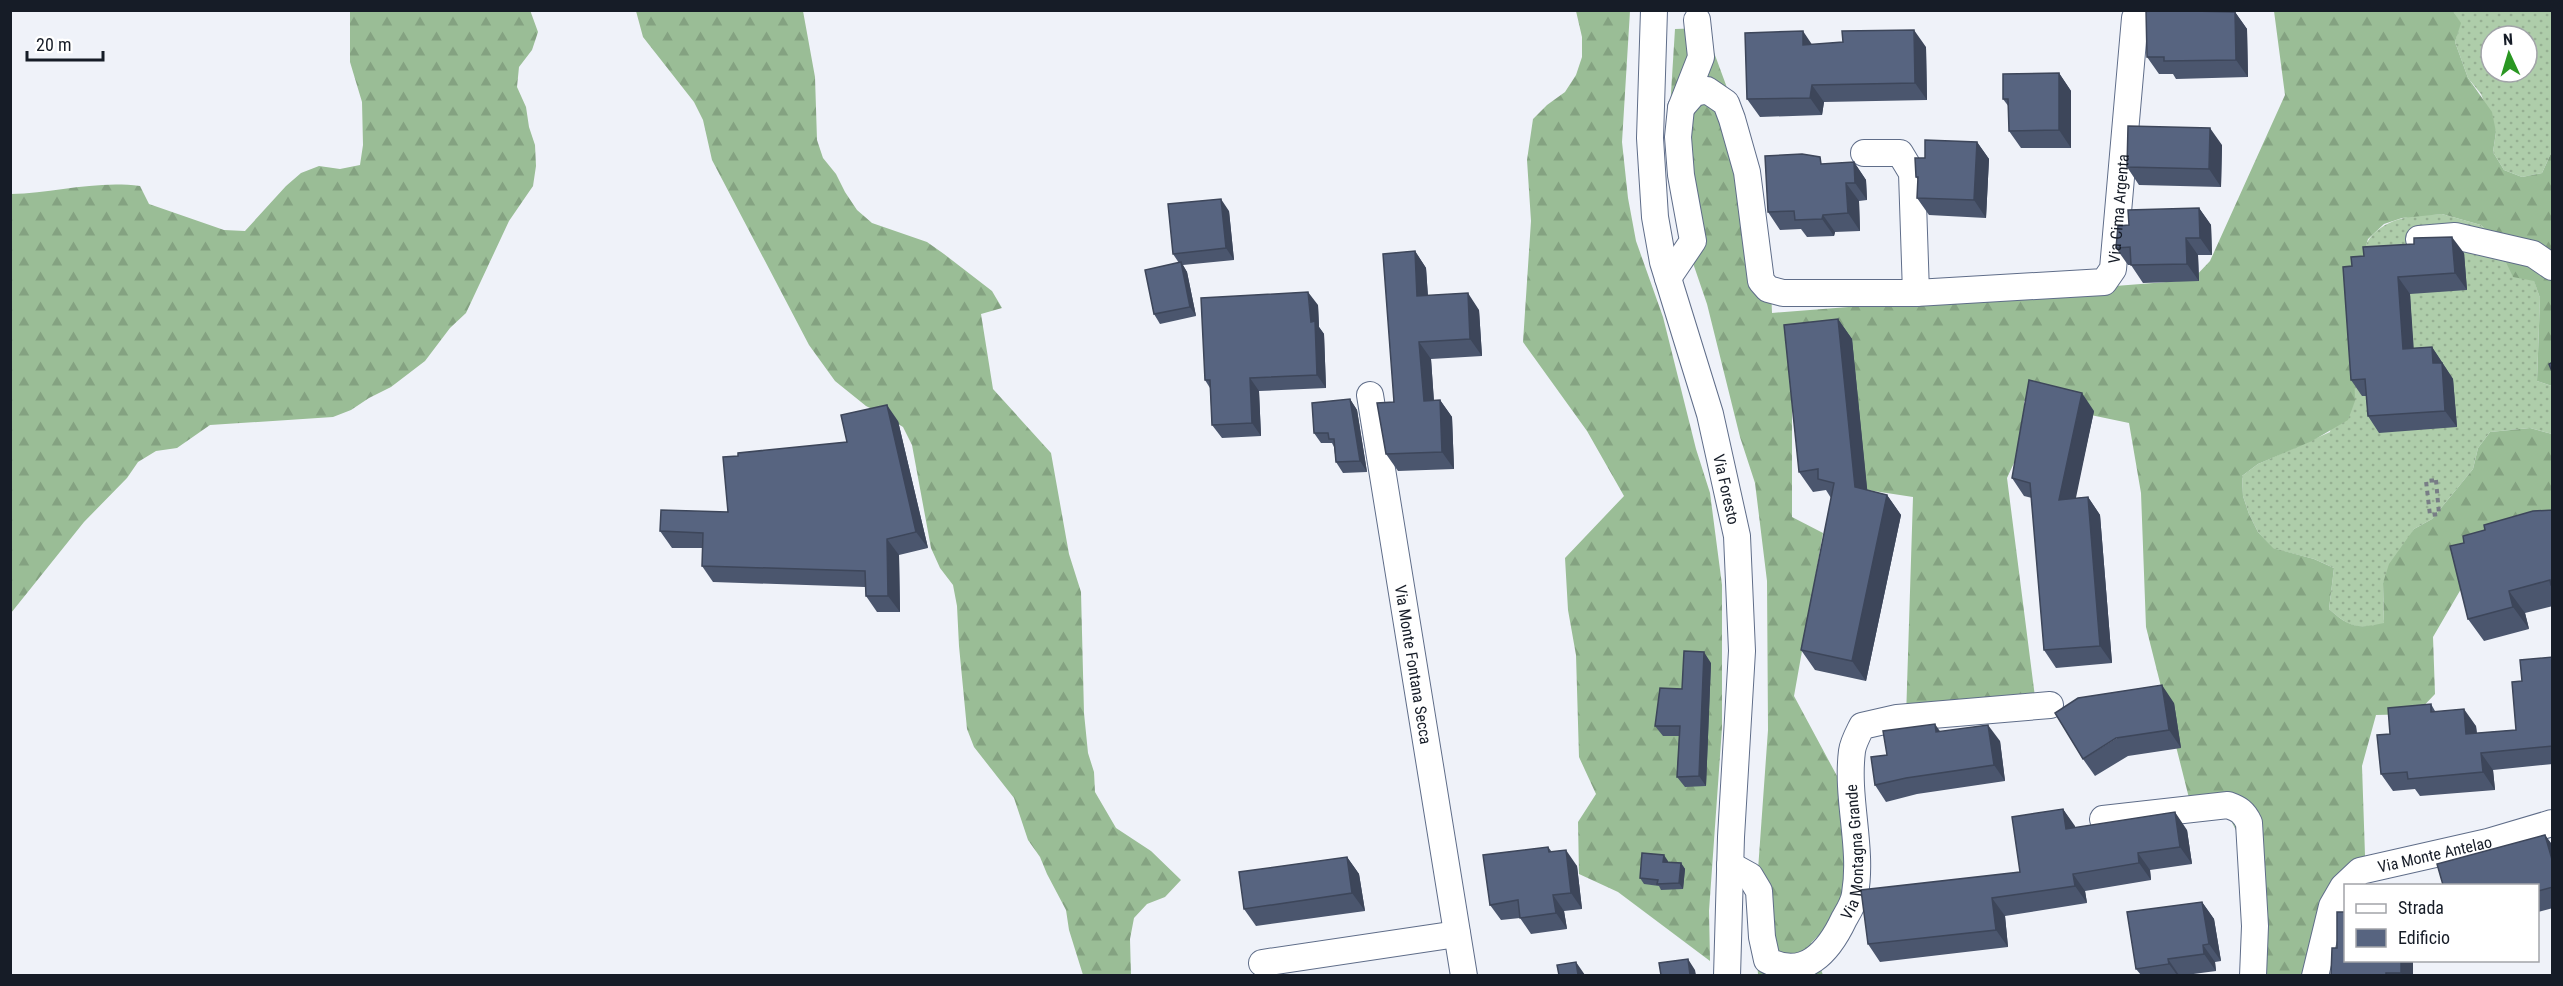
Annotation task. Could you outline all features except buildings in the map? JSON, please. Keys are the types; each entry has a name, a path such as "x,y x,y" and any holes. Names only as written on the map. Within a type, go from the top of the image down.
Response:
{"street":[{"name":"Via Foresto","path":"1654,10 1650,138 1655,217 1668,278 1710,414 1737,536 1742,651 1730,866 1727,975"},
{"name":"Via Cima Argenta","path":"1681,108 1694,93 1707,90 1726,103 1747,172 1757,261 1761,281 1768,289 1783,293 1916,293 2104,282 2113,269 2135,18"},
{"path":"1668,278 1693,241 1681,175 1678,137 1681,108 1701,57 1697,20"},
{"path":"1864,153 1900,153 1912,172 1916,293"},
{"path":"2419,239 2455,236 2533,254 2553,267"},
{"name":"Via Monte Fontana Secca","path":"1370,395 1464,975"},
{"name":"Via Montagna Grande","path":"1730,866 1750,876 1759,891 1762,938 1767,960 1779,967 1796,967 1813,962 1835,937 1855,896 1857,852 1851,786 1852,750 1862,726 1897,718 2050,705"},
{"path":"2103,819 2228,805 2239,808 2246,815 2249,823 2255,926 2253,975"},
{"name":"Via Monte Antelao","path":"2346,884 2360,871 2488,842 2553,824"},
{"name":"Via Monte Antelao","path":"2315,975 2332,906 2344,886"},
{"path":"1262,963 1457,934"}],"path":[{"path":"2436,480 2439,514 2430,515 2426,481 2436,480"}],"green space":[{"path":"530,10 538,32 532,50 519,67 517,87 526,107 535,145 536,166 533,186 509,221 466,313 450,328 425,361 391,387 351,410 333,417 210,425 177,448 156,451 138,462 127,478 84,522 11,613 11,194 107,185 140,186 149,204 224,230 245,231 301,173 319,166 340,169 360,165 363,145 362,102 350,62 350,11"},
{"path":"636,11 803,11 815,77 817,140 823,158 836,174 857,210 872,223 927,242 992,291 1002,308 981,314 993,389 1051,453 1069,554 1081,592 1084,713 1095,792 1116,828 1151,851 1181,880 1165,897 1147,904 1134,918 1130,939 1131,975 1083,975 1069,930 1066,910 1040,857 1028,840 1014,798 974,747 967,729 957,606 953,585 940,568 931,548 912,445 903,427 866,406 835,381 809,345 712,160 703,120 694,102 643,37"},
{"path":"1576,11 1630,11 1622,142 1628,198 1636,241 1663,317 1696,449 1710,493 1722,585 1722,728 1709,911 1710,961 1618,892 1579,874 1578,822 1596,794 1579,757 1576,655 1568,610 1565,558 1624,496 1587,431 1523,342 1531,221 1527,160 1533,119 1565,92 1576,75 1582,57 1582,37"},
{"path":"2274,11 2453,11 2461,23 2455,42 2468,78 2492,112 2496,132 2493,152 2504,170 2522,177 2542,173 2552,151 2552,386 2537,381 2540,298 2534,281 2513,277 2496,241 2481,225 2442,214 2402,218 2384,224 2368,239 2357,278 2353,318 2355,401 2348,420 2312,441 2258,464 2242,476 2243,496 2258,532 2273,548 2314,559 2334,568 2329,609 2349,623 2367,626 2384,623 2383,583 2389,564 2414,529 2432,519 2473,469 2478,448 2490,432 2530,428 2552,434 2552,513 2496,529 2433,637 2435,694 2416,714 2376,715 2362,766 2366,884 2344,884 2344,939 2328,969 2328,975 2249,975 2248,853 2228,815 2189,798 2146,627 2141,493 2129,423 2024,401 2025,439 2007,478 2035,697 1906,718 1913,497 1854,488 1792,351 1792,517 1823,533 1794,696 1844,789 1865,846 1830,924 1811,943 1823,975 1758,975 1755,912 1768,730 1767,581 1755,483 1740,437 1707,304 1681,228 1668,141 1675,29 1705,28 1726,85 1769,237 1772,313 2192,280 2210,261 2285,95"},
{"path":"2453,11 2552,11 2552,151 2542,173 2522,177 2504,170 2493,152 2496,132 2481,94 2468,78 2455,42 2460,23"},
{"path":"2442,214 2481,225 2534,280 2540,298 2537,381 2552,386 2552,434 2530,428 2490,432 2478,448 2473,469 2432,519 2414,529 2383,583 2384,624 2355,626 2329,609 2334,568 2314,559 2272,548 2258,532 2243,496 2242,476 2258,464 2330,432 2350,333 2360,265 2366,245 2377,231 2394,221 2413,216"}]}
